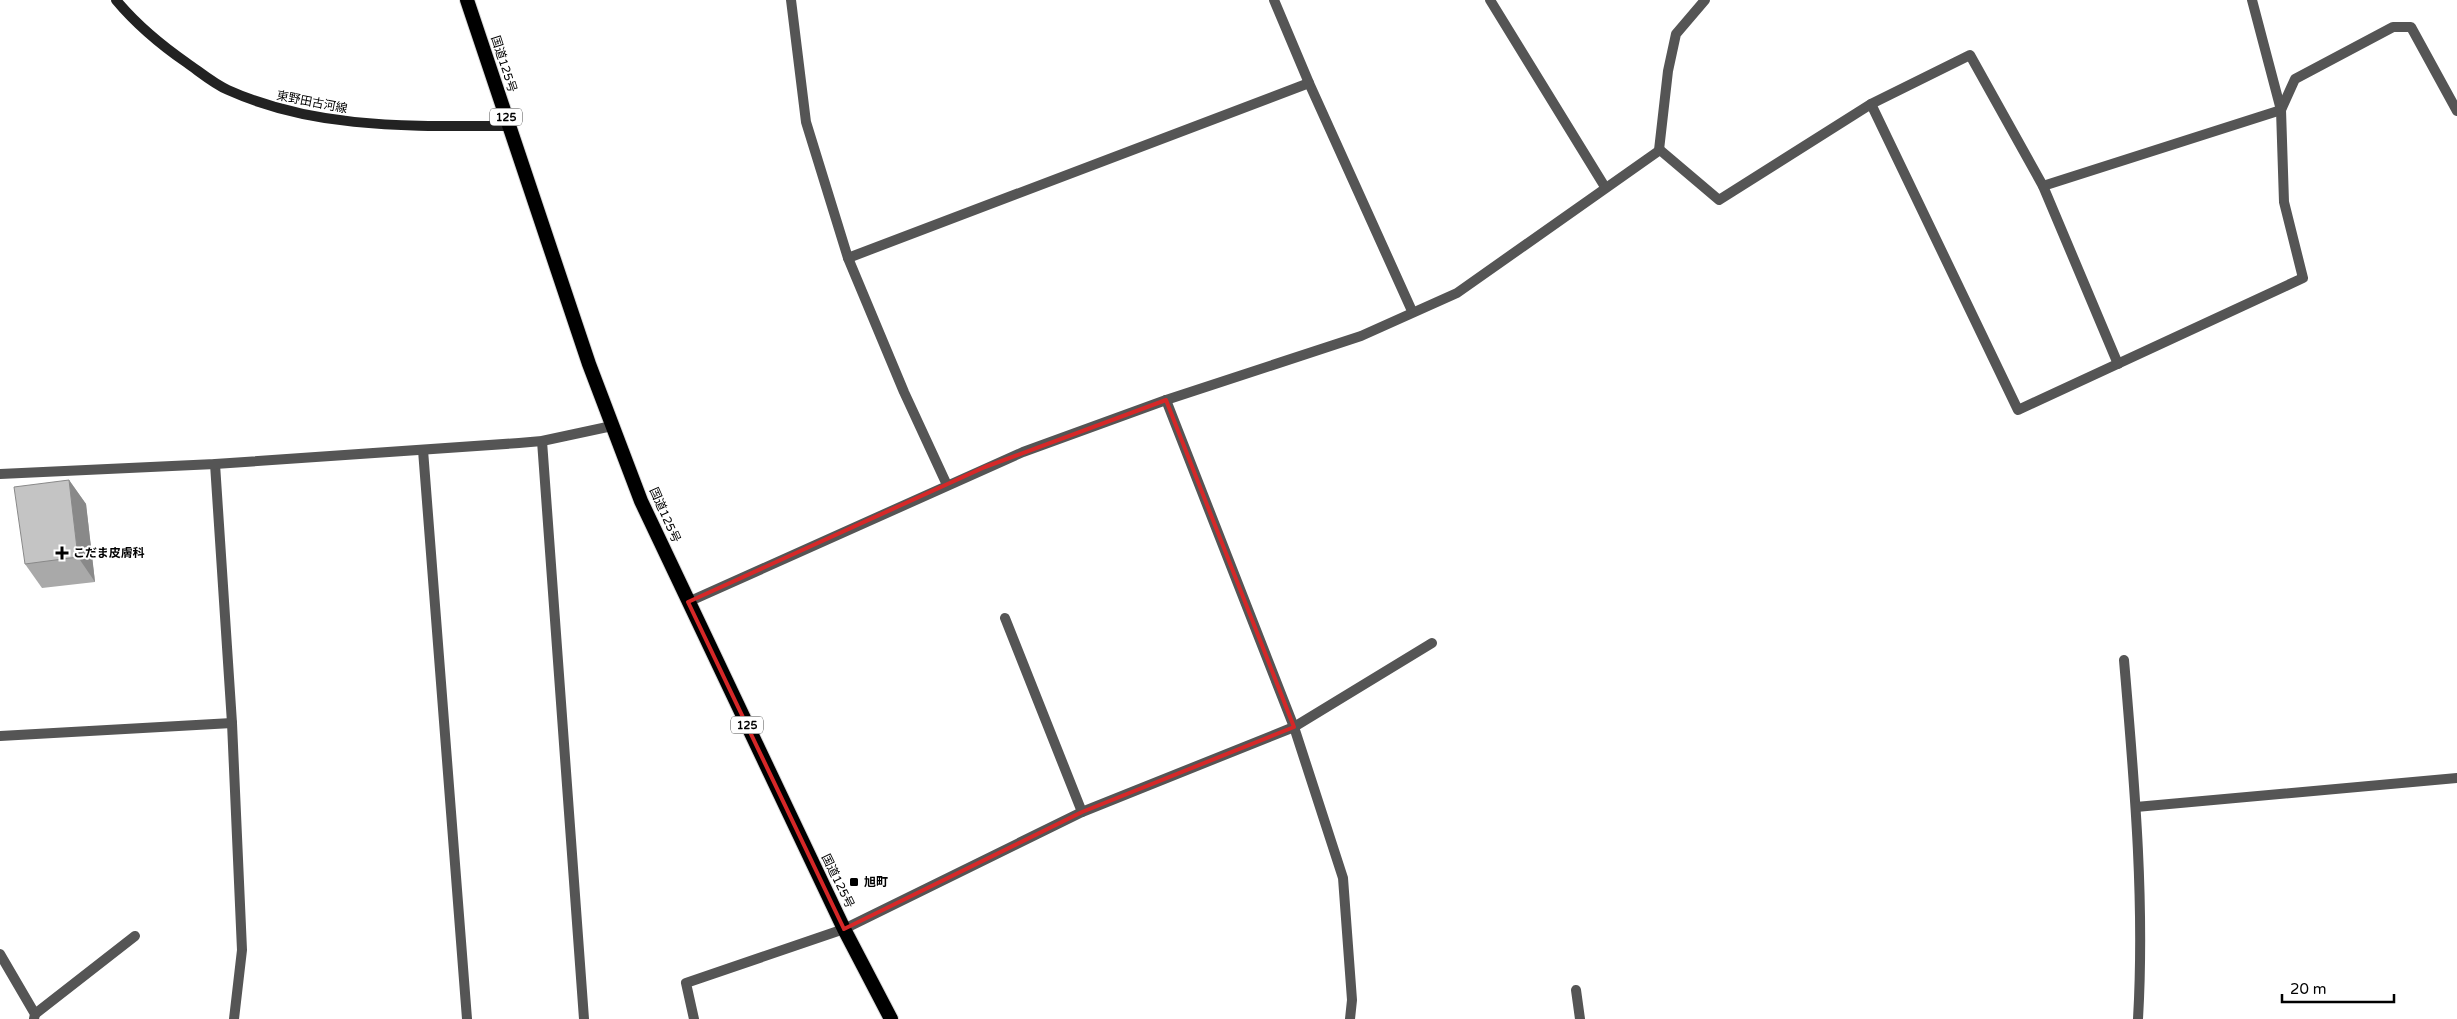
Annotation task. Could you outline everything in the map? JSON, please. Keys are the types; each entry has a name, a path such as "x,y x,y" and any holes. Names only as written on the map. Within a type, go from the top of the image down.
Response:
{"highway":[{"name":"国道125号","path":"467,0 612,426 641,501 844,929 891,1019"}],"main road":[{"name":"東野田古河線","path":"116,0 152,37 226,90 281,111 335,121 398,126 509,126"}],"street":[{"path":"792,0 806,122 848,258 904,392 947,485"},
{"path":"1274,0 1309,84 1412,312"},
{"path":"1490,0 1605,188"},
{"path":"688,602 1023,452 1166,400 1361,336 1457,293 1501,264 1659,150 1668,72 1676,34 1705,0"},
{"path":"1871,104 2018,410 2303,278 2284,202 2281,110 2252,0"},
{"path":"2043,186 2281,110 2295,79 2393,28 2411,27 2457,111"},
{"path":"1659,150 1719,200 1871,104 1970,55 2043,186 2118,364"},
{"path":"848,258 1309,84"},
{"path":"1166,400 1294,727 1343,878 1352,1000 1350,1019"},
{"path":"0,474 215,464 542,441 612,426"},
{"path":"542,441 584,1019"},
{"path":"423,450 467,1019"},
{"path":"215,464 232,723 242,950 234,1019"},
{"path":"1005,618 1082,812"},
{"path":"694,1019 686,983 844,929 1082,812 1294,727 1432,643"},
{"path":"2124,660 2136,807 2140,981 2138,1019"},
{"path":"0,736 232,723"},
{"path":"2136,807 2457,778"},
{"path":"0,954 35,1016 135,936"},
{"path":"1576,990 1580,1019"}],"highlighted area":[{"path":"1166,400 1294,727 1082,812 844,929 688,602 985,467"}],"building":[{"path":"69,480 78,557 25,564 14,487"}],"place":[{"name":"こだま皮膚科","path":"62,553"},
{"name":"旭町","path":"854,882"}]}
